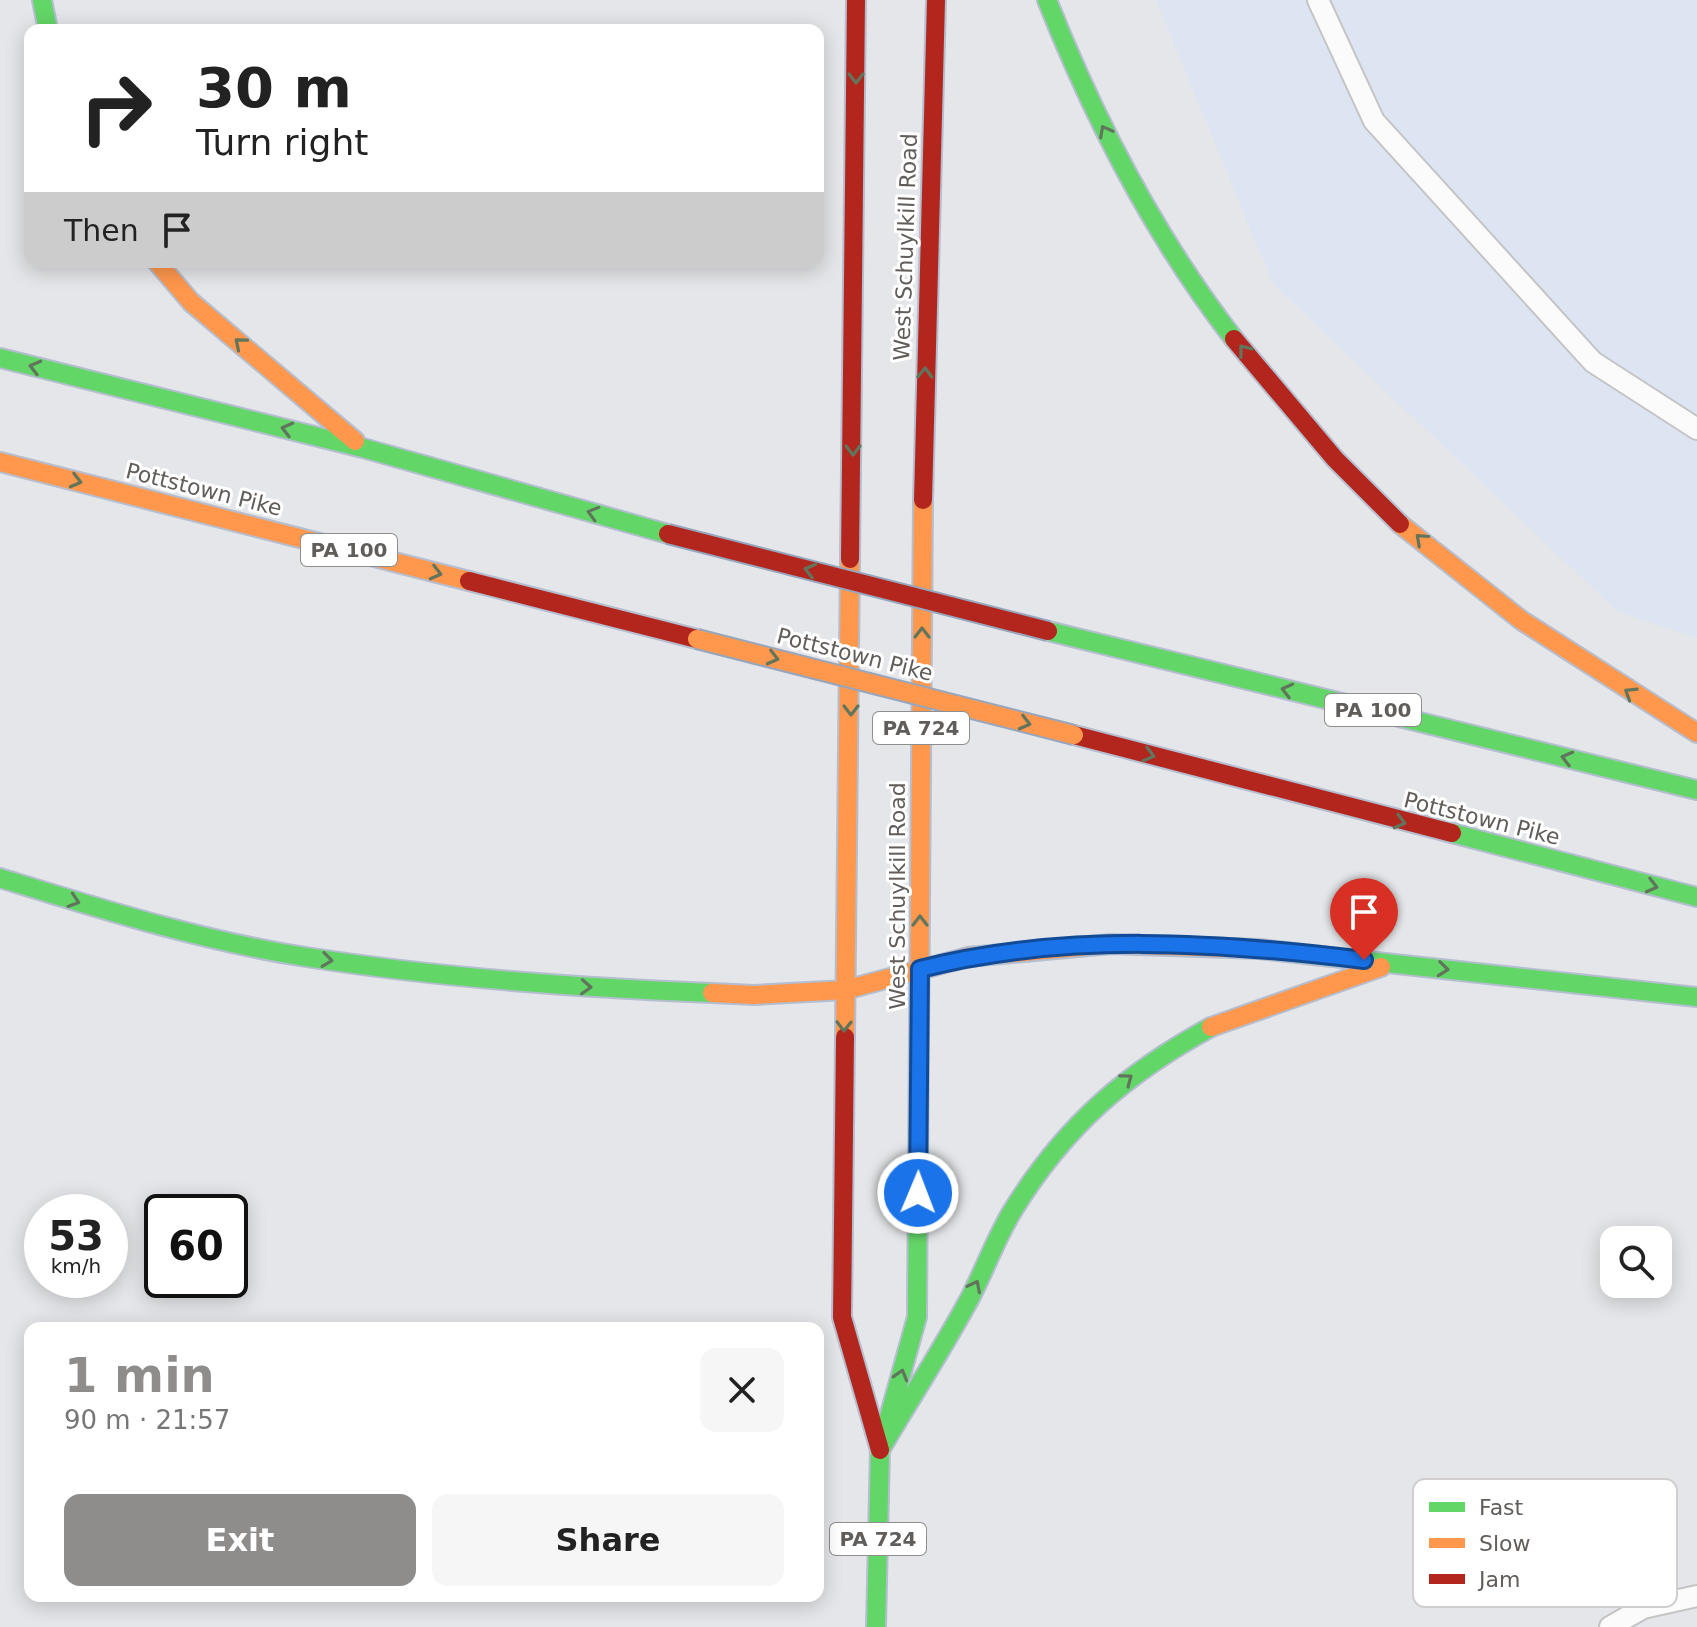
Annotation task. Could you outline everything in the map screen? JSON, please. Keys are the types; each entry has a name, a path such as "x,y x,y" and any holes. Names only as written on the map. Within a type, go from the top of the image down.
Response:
{"main road":[{"path":"42,0 47,24"},
{"name":"West Schuylkill Road","path":"856,0 851,727 842,1317 880,1450"},
{"name":"West Schuylkill Road","path":"876,1627 880,1450 917,1317 923,437 936,0"},
{"path":"1047,0 1092,107 1153,220 1221,320 1327,450 1463,577 1562,650 1697,733"},
{"path":"162,268 191,302 363,448"},
{"name":"PA 100","path":"0,358 363,448 668,534 1048,631 1697,790"},
{"name":"Pottstown Pike","path":"0,462 1697,897"},
{"path":"0,878 115,914 209,938 412,973 516,984 738,994 845,990 968,957 1111,944 1211,945 1697,997"},
{"path":"880,1450 970,1298 1012,1212 1059,1143 1109,1093 1156,1057 1224,1020 1392,963"}],"lane":[{"path":"1318,0 1374,121 1593,362 1697,429"},
{"path":"1677,1600 1697,1596"},
{"path":"1610,1627 1648,1607"}],"shaded area":[{"path":"1156,0 1697,0 1697,638 1617,611 1273,284"}],"traffic: fast":[{"path":"42,0 47,24"},
{"path":"1047,0 1085,90 1128,176 1178,260 1234,339"},
{"path":"0,358 363,448 668,534"},
{"path":"1048,631 1697,790"},
{"path":"1452,833 1697,897"},
{"path":"0,878 190,933 306,957 508,981 712,993"},
{"path":"1259,949 1697,997"},
{"path":"880,1450 959,1317 1013,1210 1054,1153 1124,1083 1211,1027"},
{"path":"876,1627 880,1450 917,1317 918,1168"}],"traffic: slow":[{"path":"162,268 191,302 355,441"},
{"path":"0,462 469,581"},
{"path":"918,1168 923,500"},
{"path":"1400,524 1521,620 1697,733"},
{"path":"845,1037 850,559"},
{"path":"697,639 1074,735"},
{"path":"712,993 754,995 845,990 968,957 1111,944 1259,949"},
{"path":"1211,1027 1381,967"}],"traffic: jam":[{"path":"850,559 856,0"},
{"path":"923,500 936,0"},
{"path":"1234,339 1335,459 1400,524"},
{"path":"668,534 1048,631"},
{"path":"469,581 697,639"},
{"path":"1074,735 1452,833"},
{"path":"845,1037 842,1317 880,1450"}],"route":[{"path":"918,1193 920,969 968,957 1111,944 1211,945 1364,960"}]}
